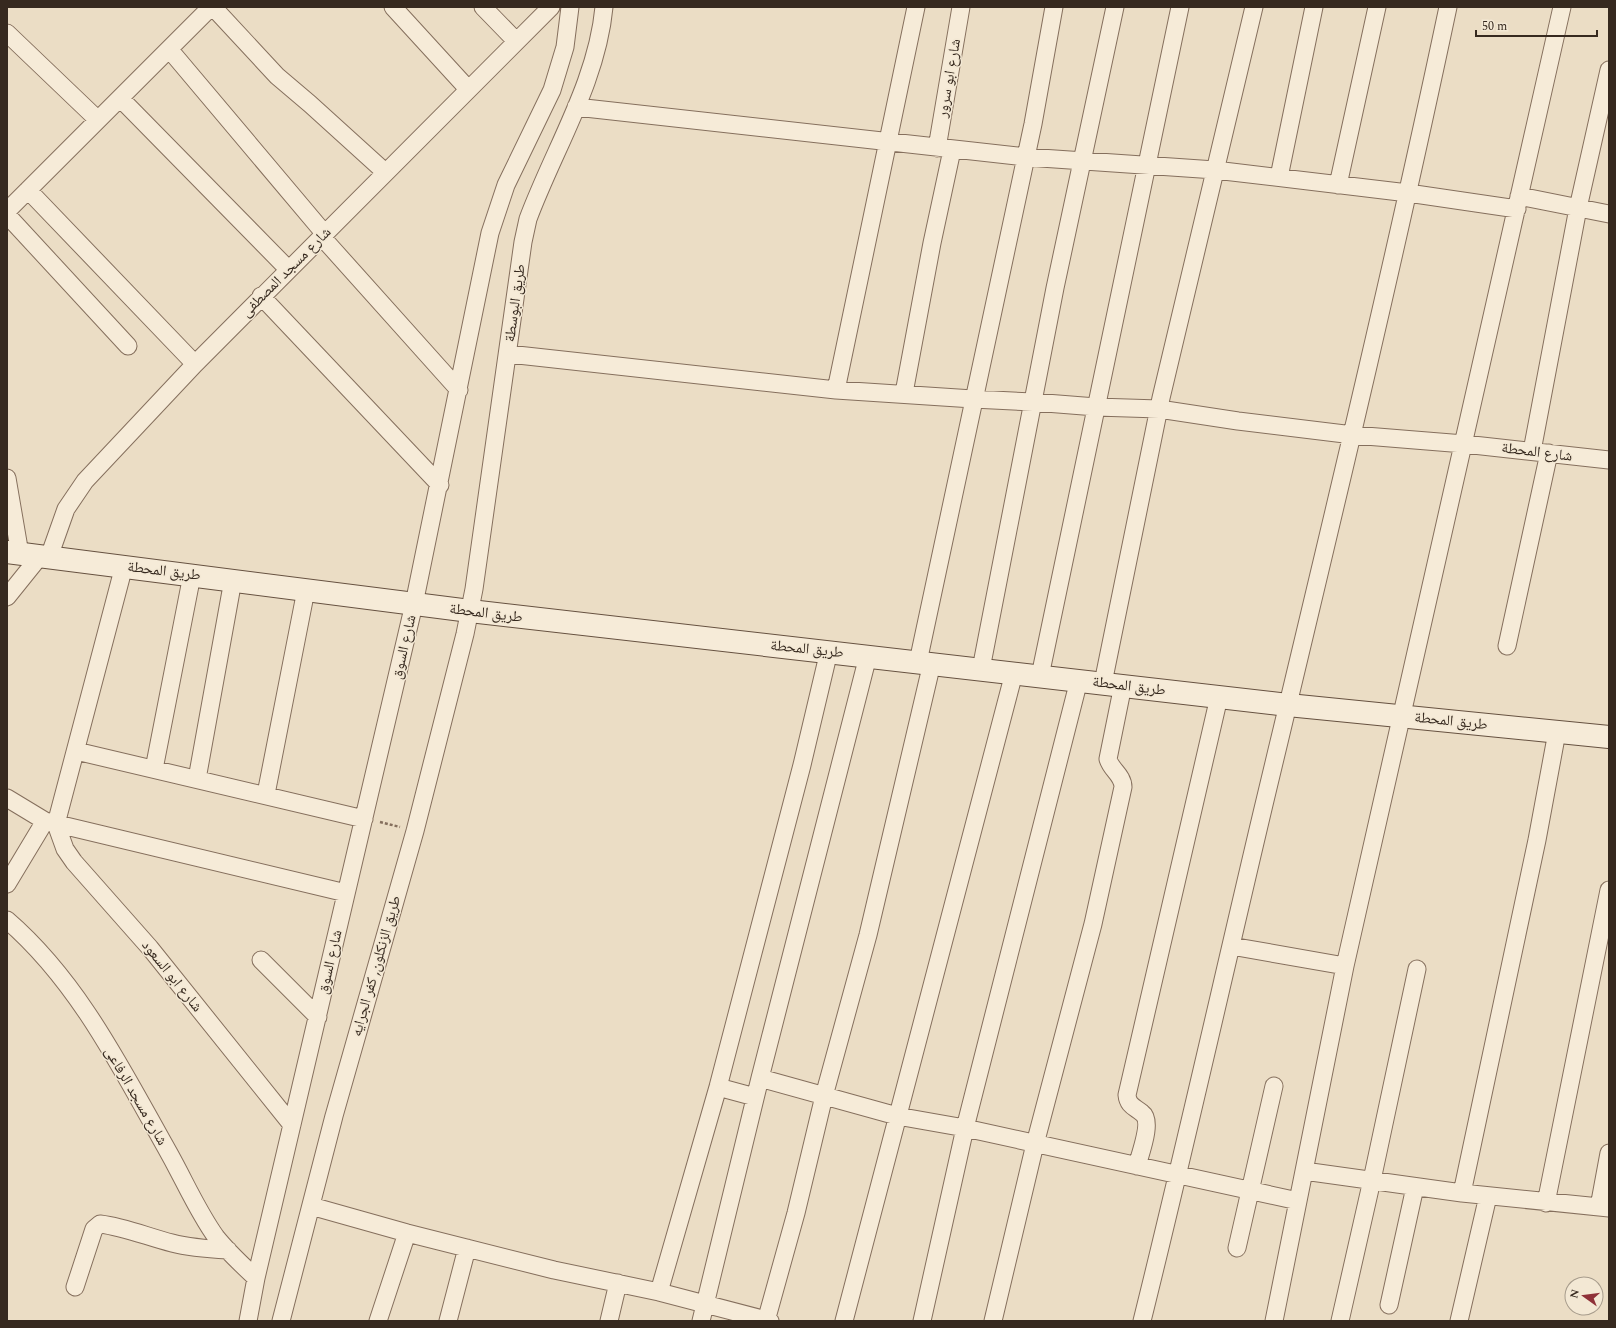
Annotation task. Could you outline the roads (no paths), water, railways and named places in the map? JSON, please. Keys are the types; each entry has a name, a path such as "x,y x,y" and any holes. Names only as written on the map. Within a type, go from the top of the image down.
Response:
{"street":[{"path":"7,211 212,7 277,76 385,172"},
{"path":"393,7 468,89"},
{"path":"483,7 516,41"},
{"name":"شارع مسجد المصطفى","path":"7,597 29,555 66,509 78,489 261,296 551,7"},
{"path":"441,608 440,485 492,227 506,185 552,90 565,47 570,7"},
{"name":"طريق البوسطة","path":"441,608 508,354 523,242 528,218 576,108 597,48 604,7"},
{"path":"836,390 916,7"},
{"name":"شارع ابو سرور","path":"904,393 932,243 961,7"},
{"path":"311,1206 407,1233 554,1270 659,1292 767,1321 796,1213 824,1096 868,935 925,662 973,399 1026,157 1054,7"},
{"path":"981,669 1033,402 1115,7"},
{"path":"1040,676 1180,7"},
{"path":"993,1321 1035,1144 1093,924 1123,787 1122,780 1110,765 1108,759 1113,684 1159,409 1254,7"},
{"path":"1279,177 1314,7"},
{"path":"1338,185 1377,7"},
{"path":"1142,1321 1353,435 1408,193 1448,7"},
{"path":"1274,1321 1345,966 1562,7"},
{"path":"7,33 98,120"},
{"path":"169,49 323,234 459,390"},
{"path":"1532,452 1578,208 1609,70"},
{"path":"120,98 288,269"},
{"path":"576,108 1026,157 1215,170 1408,193 1578,208 1609,214"},
{"path":"28,190 195,364"},
{"path":"7,215 128,346"},
{"path":"261,296 440,485"},
{"name":"شارع المحطة","path":"508,354 836,390 904,393 1096,407 1159,409 1238,421 1353,435 1464,444 1609,460"},
{"path":"1507,646 1548,454"},
{"path":"7,478 29,555"},
{"name":"طريق المحطة","path":"29,555 233,580 441,608 829,651 1219,697 1609,737"},
{"path":"7,884 51,823 76,751 124,566"},
{"path":"154,769 192,575"},
{"path":"197,779 233,580"},
{"path":"266,794 306,590"},
{"name":"شارع السوق","path":"248,1321 256,1278 364,818 441,608"},
{"name":"طريق الزنكلون, كفر الجرايه","path":"281,1321 414,831 441,608"},
{"path":"659,1292 718,1087 802,765 829,651"},
{"path":"701,1321 755,1097 868,656"},
{"path":"844,1321 1014,673"},
{"path":"922,1321 965,1128 1079,680"},
{"path":"1137,1166 1147,1122 1143,1113 1131,1106 1127,1095 1219,697"},
{"path":"1462,1193 1537,840 1557,732"},
{"path":"76,751 364,818"},
{"path":"7,798 51,823 346,893"},
{"name":"شارع ابو السعود","path":"51,823 74,862 150,948 292,1125"},
{"path":"1546,1203 1609,890"},
{"name":"شارع مسجد الرفاعى","path":"7,920 49,962 97,1027 216,1237 256,1278"},
{"path":"1231,946 1345,966"},
{"path":"260,960 318,1017"},
{"path":"1340,1321 1372,1180 1416,970"},
{"path":"760,1078 897,1116 965,1128 1298,1202"},
{"path":"1237,1248 1274,1086"},
{"path":"718,1087 755,1097"},
{"path":"1304,1171 1462,1193 1546,1203 1604,1207 1609,1153"},
{"path":"1389,1305 1415,1187"},
{"path":"1459,1321 1488,1196"},
{"path":"75,1287 94,1229 100,1224 182,1245 228,1250"},
{"path":"378,1321 407,1233"},
{"path":"448,1321 467,1248"},
{"path":"609,1321 618,1283"}]}
